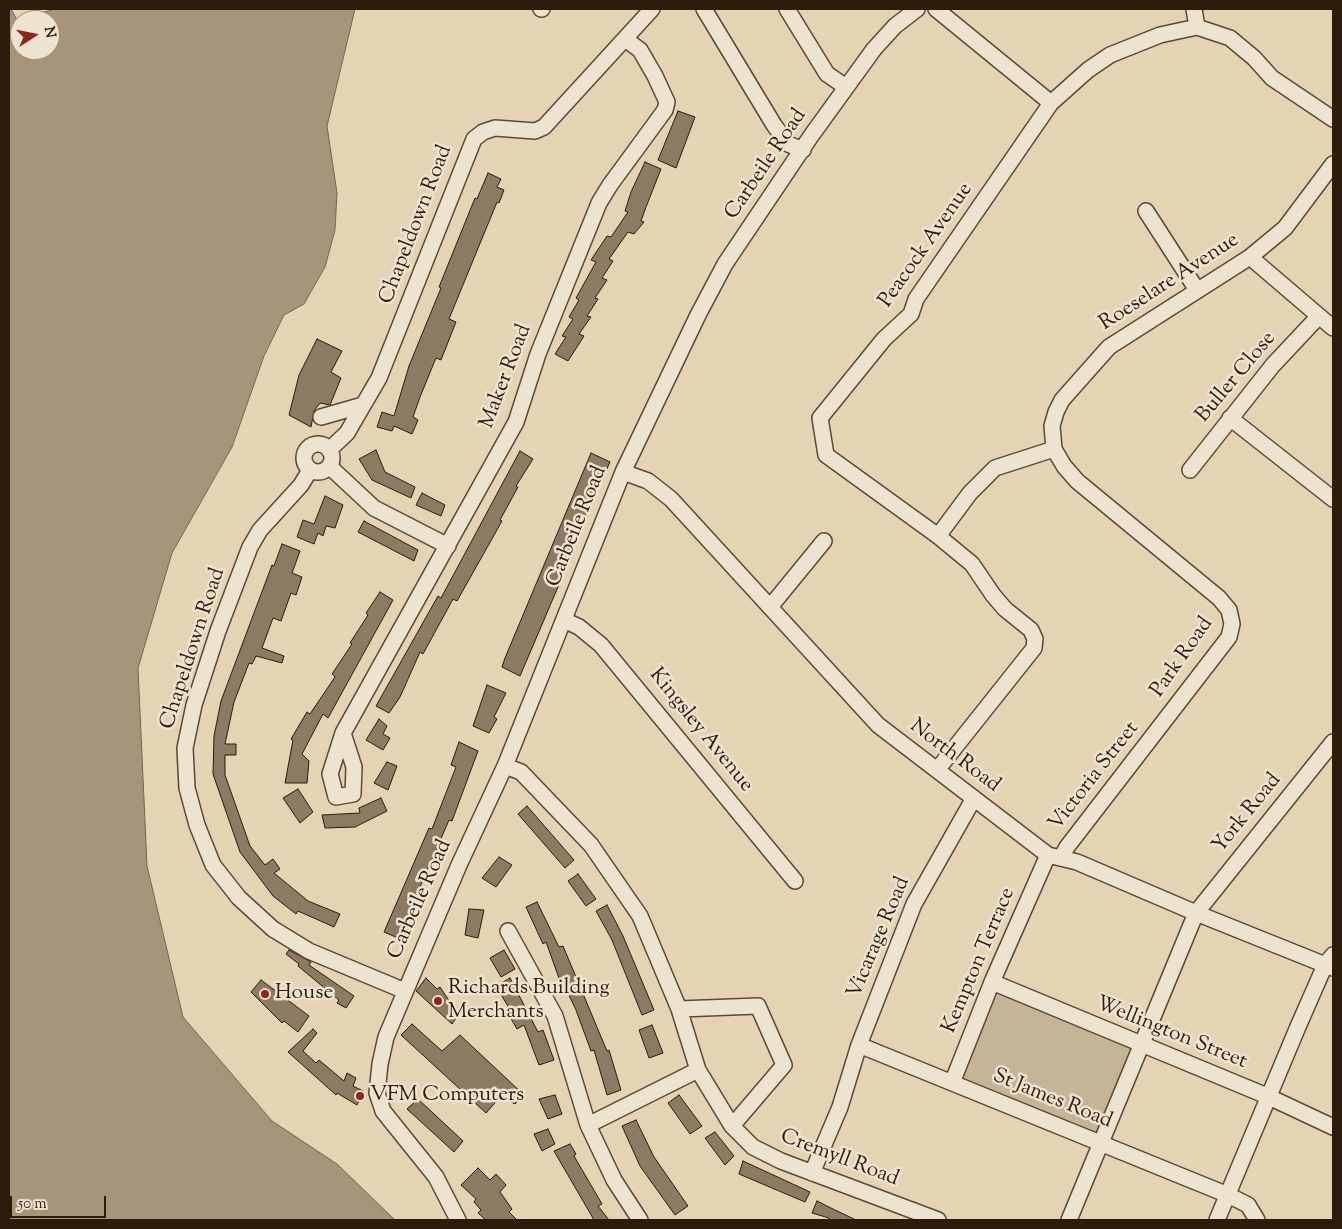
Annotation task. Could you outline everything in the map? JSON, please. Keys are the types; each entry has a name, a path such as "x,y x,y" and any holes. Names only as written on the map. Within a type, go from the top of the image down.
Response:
{"street":[{"name":"Chapeldown Road","path":"329,450 346,433 379,378 474,139 483,132 496,128 535,131 544,127 652,9"},
{"path":"704,9 774,125 788,144 803,150"},
{"path":"787,9 827,74 846,87"},
{"name":"Carbeile Road","path":"458,1220 436,1177 382,1111 377,1093 380,1064 386,1037 459,865 505,766 623,472 698,315 725,264 846,87 874,48 894,26 917,9"},
{"path":"936,9 1051,103"},
{"path":"1194,9 1197,27 1230,38 1254,58 1272,78 1333,119"},
{"name":"Peacock Avenue","path":"937,770 1034,648 1035,639 1031,630 1005,609 993,595 972,564 938,536 826,455 820,418 884,339 911,314 916,299 1051,103 1088,70 1110,55 1160,35 1197,27"},
{"name":"Maker Road","path":"342,732 516,422 538,354 599,203 665,110 667,102 655,76 640,50 625,38"},
{"name":"Roeselare Avenue","path":"1054,449 1052,426 1062,400 1109,347 1250,257 1285,228 1333,164"},
{"path":"1146,211 1197,290"},
{"path":"1250,257 1333,328"},
{"name":"Buller Close","path":"1190,470 1273,365 1319,316"},
{"path":"321,417 363,405"},
{"path":"1230,418 1333,499"},
{"path":"318,444 329,450 332,458 329,466 321,471 310,470 305,456 309,448 318,444"},
{"path":"938,536 970,493 995,468 1054,449"},
{"name":"Park Road","path":"1054,449 1064,466 1077,481 1167,554 1218,598 1229,610 1232,624 1229,637 1164,723"},
{"path":"329,466 374,508 448,546"},
{"name":"Chapeldown Road","path":"310,470 301,485 260,530 250,547 218,631 194,705 185,748 188,788 197,825 213,865 239,898 273,929 309,951 405,991"},
{"name":"North Road","path":"623,472 648,481 671,499 878,725 1055,857 1076,862 1196,914 1331,963"},
{"path":"770,607 824,541"},
{"name":"Kingsley Avenue","path":"564,620 579,627 601,645 795,881"},
{"name":"Victoria Street","path":"1055,857 1067,847 1164,723"},
{"name":"York Road","path":"1069,1220 1196,914 1333,742"},
{"name":"Cremyll Road","path":"505,766 521,772 591,845 640,916 679,1009 698,1070 732,1126 752,1147 812,1173 938,1220"},
{"name":"Vicarage Road","path":"812,1173 840,1107 859,1045 914,904 974,798"},
{"name":"Kempton Terrace","path":"952,1083 992,982 1055,857"},
{"path":"508,932 524,957 555,1016 588,1125 614,1180 640,1220"},
{"path":"1217,1220 1267,1096 1331,963"},
{"name":"Wellington Street","path":"992,982 1267,1096 1333,1126"},
{"path":"679,1009 758,1006 784,1065 732,1126"},
{"name":"St James Road","path":"859,1045 1228,1194 1248,1205 1257,1220"},
{"path":"588,1125 698,1070"}],"shaded area":[{"path":"9,9 12,10 10,10 10,60 60,60 60,10 52,10 55,9 355,9 327,126 337,193 335,230 325,267 304,304 284,315 264,356 232,447 172,553 138,668 147,866 183,1017 272,1121 337,1164 395,1220 9,1220"},
{"path":"994,985 1139,1046 1100,1137 955,1080"}],"building":[{"path":"678,111 695,117 676,168 658,160"},
{"path":"645,162 661,169 641,221 644,222 634,234 628,232 609,259 613,261 602,278 607,280 595,298 598,299 587,316 591,317 579,334 584,336 568,361 555,354 566,337 562,336 573,319 569,317 579,300 576,298 596,262 591,260 607,236 611,237 628,212 625,211 631,192"},
{"path":"488,173 501,179 497,187 504,190 499,203 497,202 449,319 456,322 441,360 436,358 420,397 413,417 418,420 412,434 394,426 392,431 377,427 382,412 394,416 409,366 441,288 439,287 475,198 477,199"},
{"path":"317,339 342,351 331,372 341,378 330,405 320,403 314,411 311,427 289,415 299,375"},
{"path":"376,450 385,472 415,487 411,498 372,480 359,459"},
{"path":"520,451 533,459 516,486 518,487 500,520 502,521 457,601 453,599 423,654 420,652 400,697 389,713 376,706 438,596 441,598"},
{"path":"591,453 610,462 581,525 561,580 520,676 502,667"},
{"path":"422,493 445,505 441,516 416,505"},
{"path":"325,496 343,505 335,528 326,526 323,536 318,533 314,544 297,537 303,520 314,524"},
{"path":"364,521 418,550 414,561 358,532"},
{"path":"282,544 300,551 292,573 302,577 296,595 291,593 281,621 273,618 262,648 284,656 282,663 256,656 252,664 249,663 234,702 225,744 236,744 236,755 225,755 225,775 250,846 265,865 273,859 280,869 274,873 308,901 340,914 334,927 298,911 296,914 273,896 240,852 213,774 214,736 221,701 272,565 274,566"},
{"path":"380,592 393,600 328,718 323,714 302,754 309,761 307,783 285,783 293,740 291,739 307,712 310,714 335,677 332,674 352,644 350,643 368,615 366,613"},
{"path":"487,685 506,693 494,717 497,719 489,733 473,726"},
{"path":"379,719 387,726 383,734 390,738 383,750 366,740"},
{"path":"459,742 478,751 452,821 449,820 398,938 384,932 429,828 432,829 456,767 451,765"},
{"path":"387,762 397,766 388,790 374,783"},
{"path":"298,789 313,812 300,823 283,798"},
{"path":"381,798 387,811 355,827 325,828 322,815 360,813 359,808"},
{"path":"527,806 574,860 565,868 518,814"},
{"path":"499,857 512,865 496,887 482,878"},
{"path":"578,874 596,899 586,906 568,881"},
{"path":"537,902 559,947 563,946 607,1051 609,1050 621,1090 607,1095 594,1050 591,1051 576,1010 567,991 564,992 546,942 543,944 526,907"},
{"path":"607,905 623,936 654,1010 642,1015 612,940 596,911"},
{"path":"469,909 484,910 478,938 465,935"},
{"path":"289,950 311,962 309,965 354,996 346,1008 337,1003 339,1000 286,954"},
{"path":"504,950 515,969 501,977 490,958"},
{"name":"Richards Building Merchants","path":"426,978 437,989 440,987 450,1002 461,1011 452,1024 416,991"},
{"path":"510,978 538,1032 543,1030 554,1060 539,1065 524,1025 517,1029 506,1010 509,1008 496,986"},
{"path":"261,980 309,1016 298,1032 284,1021 282,1023 251,992"},
{"path":"412,1024 442,1051 460,1035 523,1094 515,1104 501,1096 486,1113 401,1035"},
{"path":"652,1025 663,1053 649,1058 639,1030"},
{"path":"313,1029 317,1033 303,1051 316,1063 319,1060 344,1081 347,1073 356,1078 353,1086 363,1091 357,1105 337,1093 336,1095 288,1052"},
{"path":"555,1095 562,1114 548,1119 539,1099"},
{"path":"679,1095 702,1126 690,1134 668,1103"},
{"path":"418,1099 463,1141 454,1152 407,1109"},
{"path":"636,1120 654,1157 688,1206 675,1215 640,1166 622,1126"},
{"path":"548,1129 555,1144 542,1151 534,1134"},
{"path":"715,1132 734,1156 725,1165 705,1138"},
{"path":"570,1144 576,1154 574,1156 602,1204 598,1206 609,1220 594,1220 554,1151"},
{"path":"743,1161 810,1192 805,1202 739,1174"},
{"path":"478,1168 490,1180 496,1174 506,1185 500,1192 512,1209 509,1212 517,1220 486,1220 478,1213 481,1210 474,1202 476,1199 461,1185"},
{"path":"817,1201 856,1220 828,1220 829,1218 812,1213"}],"place":[{"name":"House","path":"265,994"},
{"name":"Richards Building Merchants","path":"438,1001"},
{"name":"VFM Computers","path":"360,1096"}]}
